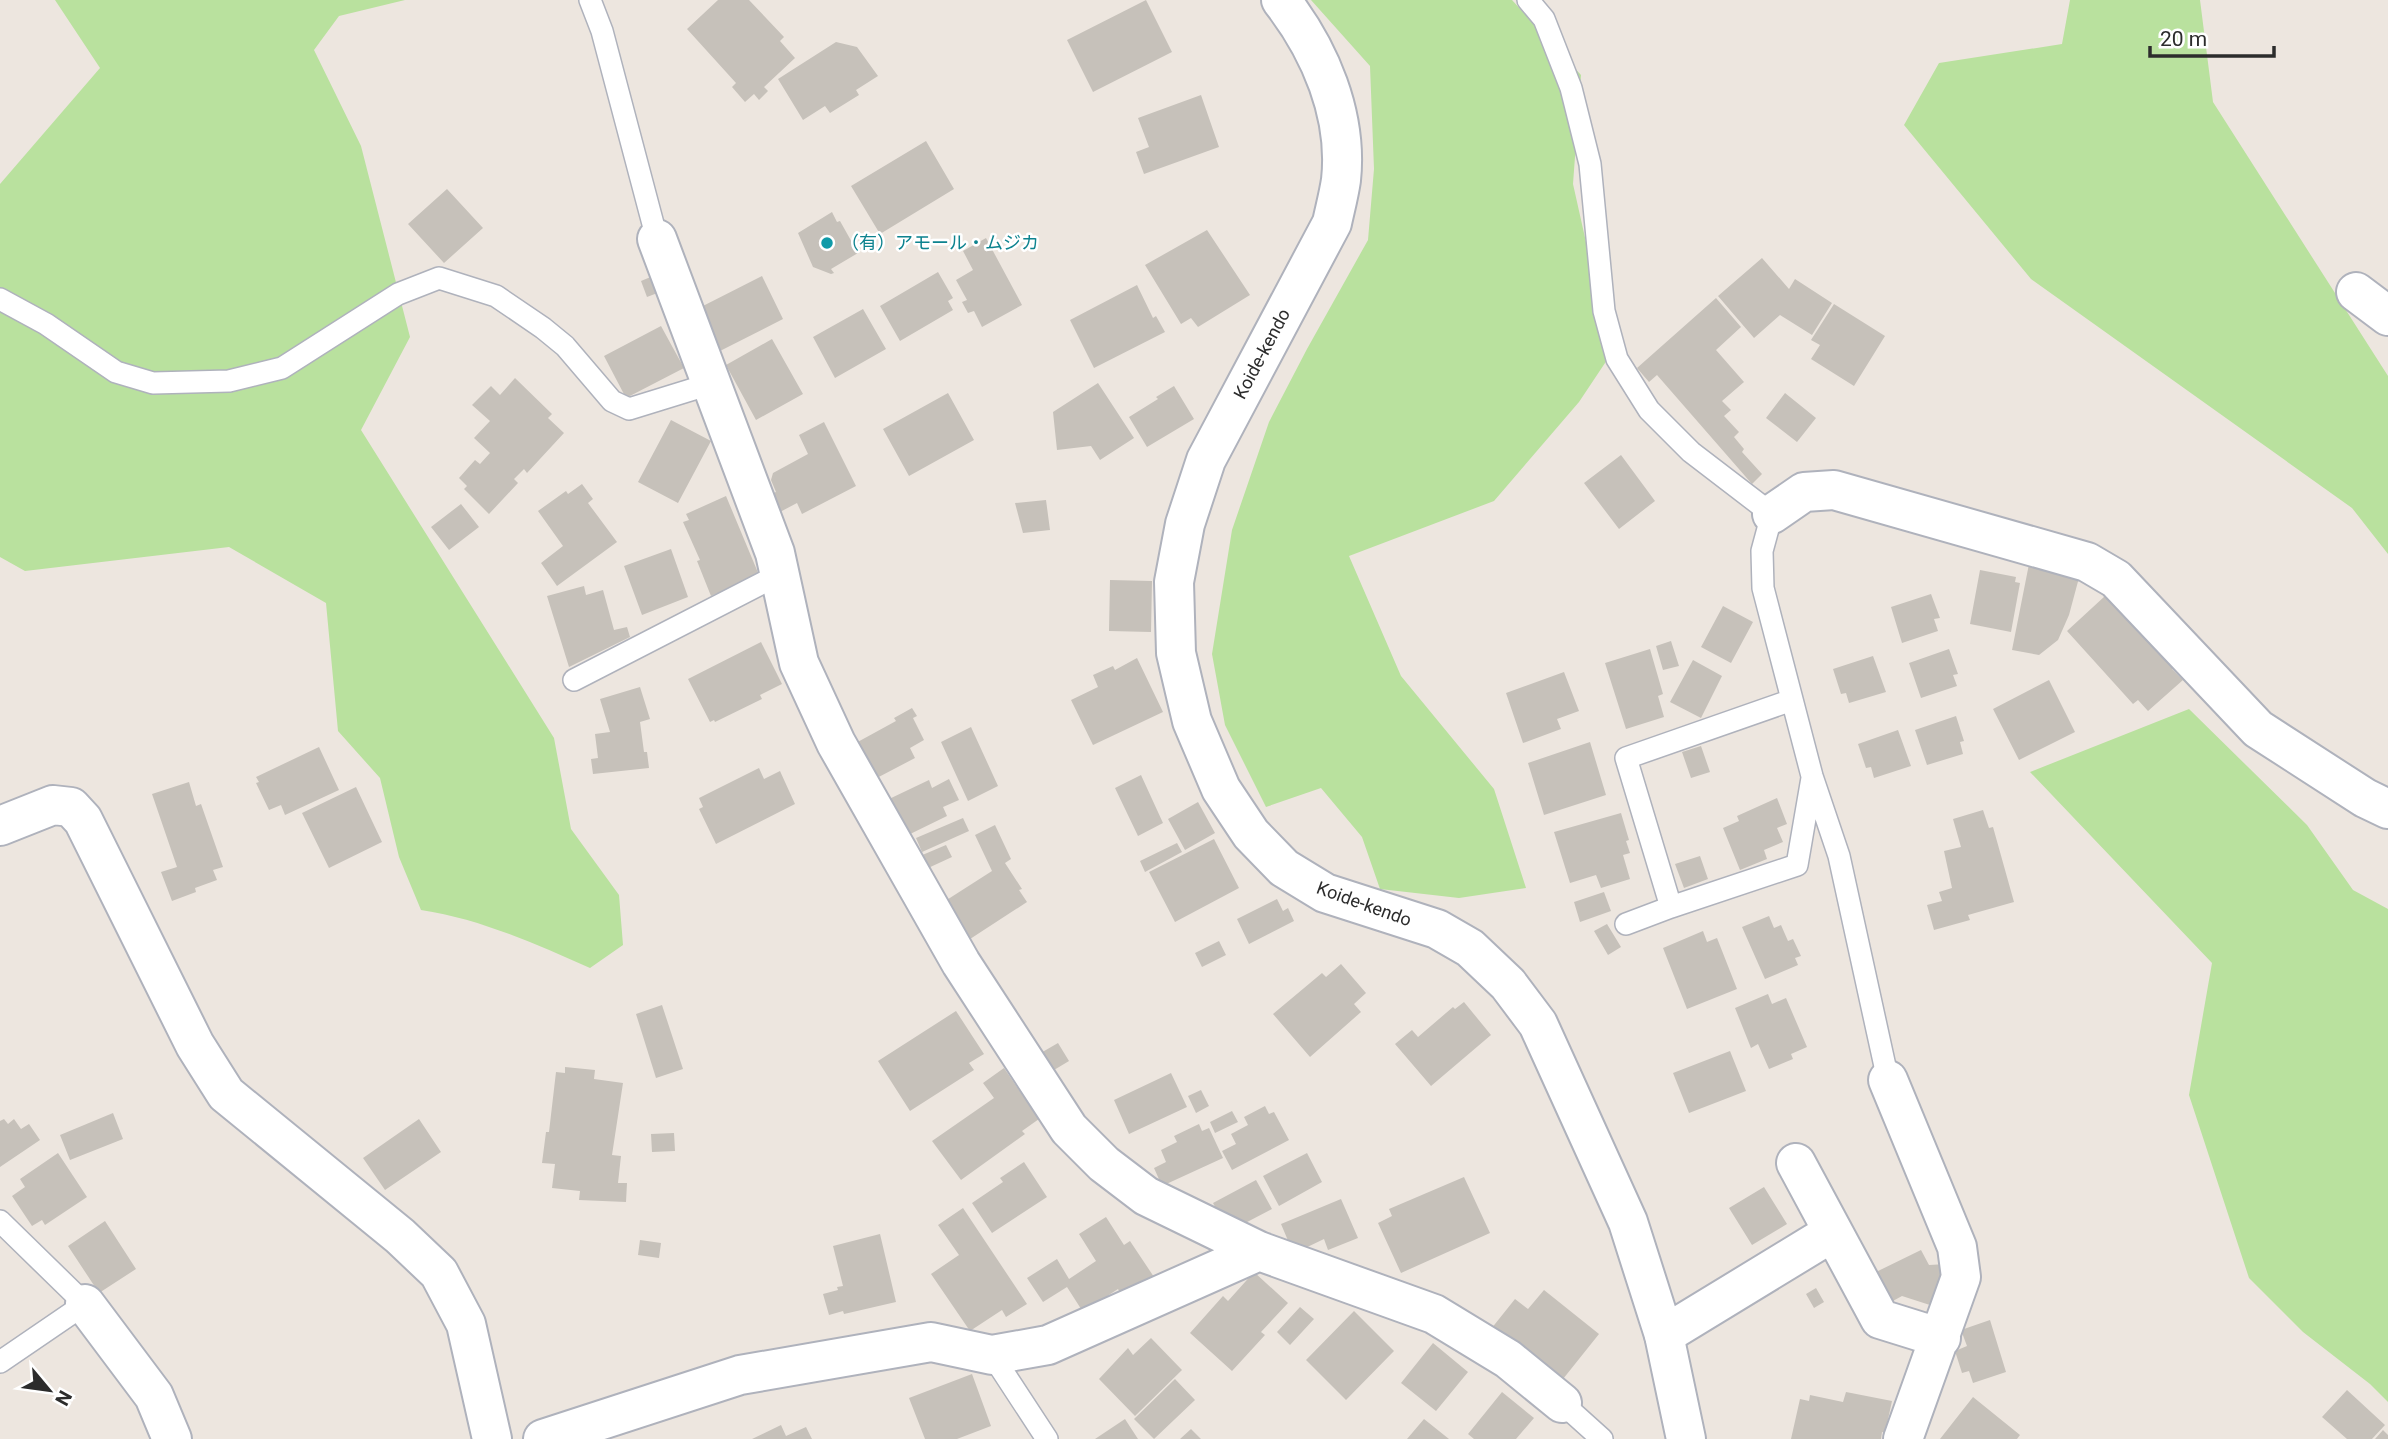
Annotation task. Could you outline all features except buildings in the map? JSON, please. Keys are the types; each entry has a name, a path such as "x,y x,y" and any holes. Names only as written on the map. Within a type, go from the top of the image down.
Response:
{"street":[{"name":"Koide-kendo","path":"1281,0 1295,18 1318,60 1335,104 1342,147 1341,181 1332,222 1206,460 1185,524 1174,582 1176,653 1192,721 1221,789 1251,834 1284,868 1325,893 1437,929 1469,948 1508,984 1538,1024 1628,1222 1664,1335 1686,1439"},
{"path":"657,239 775,553 799,663 836,743 961,962 1069,1129 1104,1164 1146,1196 1259,1251 1434,1314 1508,1359 1562,1403"},
{"path":"2356,292 2388,316"},
{"path":"1772,513 1804,492 1834,490 2087,562 2116,579 2258,729 2365,798 2388,809"},
{"path":"0,826 53,804 71,807 83,820 195,1045 226,1094 400,1236 439,1273 466,1324 492,1439"},
{"path":"1888,1080 1957,1247 1961,1277 1903,1439"},
{"path":"1796,1163 1880,1319 1941,1338"},
{"path":"1664,1335 1833,1232"},
{"path":"543,1439 740,1375 931,1342 992,1355 1048,1345 1259,1251"},
{"path":"85,1304 154,1396 172,1439"}],"lane":[{"path":"590,0 602,31 657,239"},
{"path":"1528,0 1544,19 1570,88 1590,164 1604,311 1617,359 1648,410 1691,452 1772,513 1762,551 1763,588 1812,776 1839,856 1888,1080"},
{"path":"0,299 46,324 116,372 153,383 229,381 282,368 398,294 439,278 496,296 524,315 565,346 612,401 629,409 710,384"},
{"path":"574,680 780,574"},
{"path":"1671,907 1626,758 1792,700"},
{"path":"1626,924 1797,865 1812,776"},
{"path":"0,1221 85,1304 0,1362"},
{"path":"992,1355 1047,1439"},
{"path":"1562,1403 1602,1439"}],"green space":[{"path":"55,0 405,0 339,16 314,50 361,146 410,337 361,430 554,738 571,829 619,895 623,945 590,968 486,926 421,910 399,857 380,778 338,731 326,603 229,547 25,571 0,557 0,184 100,68"},
{"path":"1311,0 1512,0 1581,75 1573,184 1611,354 1579,402 1494,501 1349,556 1401,676 1494,789 1526,888 1459,898 1380,889 1362,837 1321,788 1266,807 1225,725 1212,654 1232,530 1269,422 1368,240 1374,169 1370,66"},
{"path":"2070,0 2200,0 2213,102 2388,376 2388,554 2352,508 2031,279 1904,125 1939,63 2062,44"},
{"path":"2189,709 2307,825 2353,890 2388,909 2388,1402 2370,1384 2303,1332 2249,1278 2189,1095 2212,963 2030,772"}],"place":[{"name":"（有）アモール・ムジカ","path":"827,243"}]}
